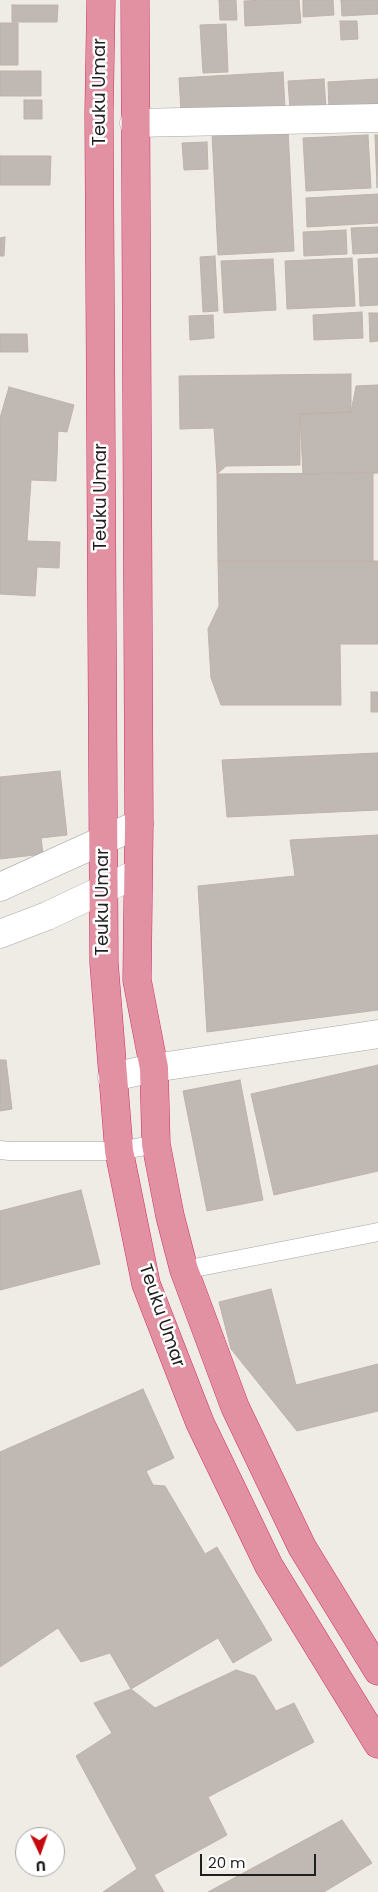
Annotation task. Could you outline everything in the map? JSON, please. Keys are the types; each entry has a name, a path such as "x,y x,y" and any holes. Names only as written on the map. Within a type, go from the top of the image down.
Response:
{"highway":[{"name":"Teuku Umar","path":"101,0 99,113 104,963 119,1151 146,1284 200,1423 269,1566 378,1744"},
{"name":"Teuku Umar","path":"134,0 139,824 137,980 154,1068 156,1144 170,1216 184,1270 235,1407 302,1547 378,1671"}],"street":[{"path":"134,123 378,118"},
{"path":"0,887 139,824"},
{"path":"0,934 47,916 138,873"},
{"path":"112,1077 154,1068 378,1034"}],"lane":[{"path":"0,1150 119,1151 156,1144"},
{"path":"184,1270 378,1232"}],"building":[{"path":"219,0 236,0 237,20 220,20"},
{"path":"299,0 301,23 245,26 244,1"},
{"path":"303,0 333,0 334,15 303,17"},
{"path":"341,0 378,0 378,14 342,16"},
{"path":"12,5 58,5 57,22 12,22"},
{"path":"340,21 357,21 358,39 341,40"},
{"path":"0,23 18,23 18,65 0,65"},
{"path":"226,24 228,72 203,73 200,25"},
{"path":"0,71 41,71 41,96 0,96"},
{"path":"283,72 285,107 181,112 179,78"},
{"path":"324,79 326,108 290,110 288,81"},
{"path":"378,79 378,107 329,110 328,82"},
{"path":"24,100 42,100 42,119 24,119"},
{"path":"288,129 294,251 218,255 212,133"},
{"path":"368,135 371,188 306,191 303,138"},
{"path":"375,135 378,135 377,188"},
{"path":"207,142 208,169 184,170 182,143"},
{"path":"0,156 51,156 50,185 0,185"},
{"path":"378,194 378,223 307,227 306,198"},
{"path":"378,227 378,253 353,254 351,228"},
{"path":"346,230 347,254 304,256 303,232"},
{"path":"5,237 4,256 0,256 0,238"},
{"path":"215,256 218,311 203,312 200,257"},
{"path":"352,258 355,306 287,309 285,261"},
{"path":"378,258 378,305 360,306 358,259"},
{"path":"273,259 276,310 224,313 221,261"},
{"path":"362,312 363,338 314,340 313,315"},
{"path":"369,313 378,313 378,341 370,342"},
{"path":"213,315 214,338 190,340 189,316"},
{"path":"0,334 27,334 28,352 0,352"},
{"path":"351,374 351,412 300,414 300,465 226,466 217,474 214,428 180,429 179,376"},
{"path":"378,385 378,473 303,474 300,414 351,412 356,386"},
{"path":"9,387 74,405 67,432 58,431 56,481 31,480 27,541 60,542 59,568 37,567 35,596 0,594 0,418"},
{"path":"373,473 373,561 218,561 217,474"},
{"path":"218,561 378,561 378,644 340,644 341,705 221,705 211,678 208,629 219,606"},
{"path":"371,692 378,692 378,712 371,712"},
{"path":"378,753 378,810 227,817 222,760"},
{"path":"60,771 67,835 41,838 43,854 0,859 0,777"},
{"path":"378,835 378,1010 207,1032 198,886 295,876 290,840"},
{"path":"0,1060 6,1060 12,1109 0,1111"},
{"path":"378,1065 378,1171 274,1195 251,1094"},
{"path":"240,1080 263,1200 207,1211 183,1091"},
{"path":"81,1190 100,1264 0,1290 0,1211"},
{"path":"271,1289 296,1385 378,1364 378,1411 297,1431 231,1349 219,1302"},
{"path":"143,1389 174,1458 146,1471 153,1485 165,1486 205,1554 217,1547 272,1640 233,1663 218,1638 131,1689 110,1653 81,1662 58,1628 0,1667 0,1452"},
{"path":"236,1670 255,1676 276,1711 294,1703 314,1742 208,1797 227,1835 154,1875 164,1892 103,1892 137,1869 76,1756 112,1733 94,1703 131,1689 155,1708"},
{"path":"342,1820 372,1863 324,1892 208,1892"}]}
